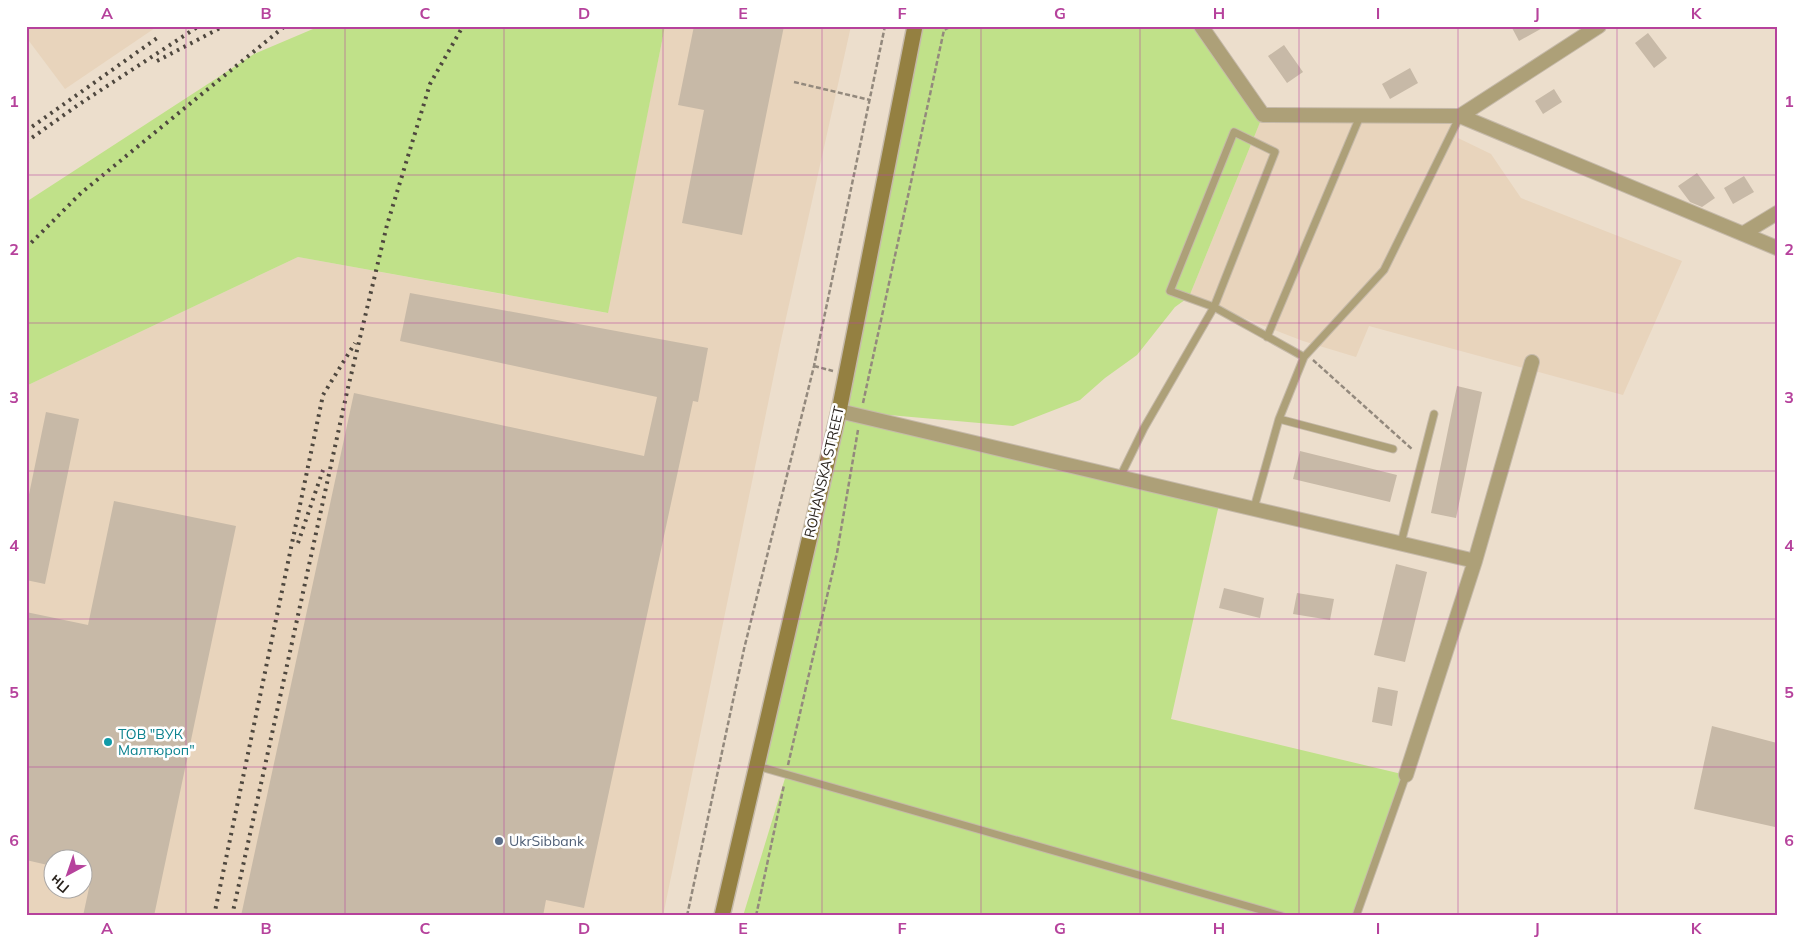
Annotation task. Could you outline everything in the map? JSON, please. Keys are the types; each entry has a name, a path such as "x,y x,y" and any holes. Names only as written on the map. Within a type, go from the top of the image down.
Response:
{"main road":[{"name":"ROHANSKA STREET","path":"722,916 839,410 915,26"}],"street":[{"path":"1201,26 1263,115 1460,116 1777,248"},
{"path":"1460,116 1598,26"},
{"path":"1744,233 1777,213"},
{"path":"1406,774 1475,560 1532,362"},
{"path":"839,410 1475,560"}],"lane":[{"path":"1267,337 1361,114"},
{"path":"1254,508 1279,419 1305,356 1384,270 1460,116"},
{"path":"1120,477 1144,428 1214,307 1275,152 1234,132 1170,290 1214,307 1305,356"},
{"path":"1402,543 1434,414"},
{"path":"1279,419 1392,449"},
{"path":"757,766 1282,916"},
{"path":"1356,916 1406,774"}],"path":[{"path":"687,916 744,650 814,366 885,26"},
{"path":"756,916 786,774 837,553 860,416 944,30 952,26"},
{"path":"794,82 870,100"},
{"path":"1305,356 1423,459"}],"shaded area":[{"path":"26,26 158,26 65,89 26,37"},
{"path":"665,26 851,26 780,345 663,916 26,916 26,386 298,257 607,313"},
{"path":"1263,115 1460,116 1458,138 1491,154 1521,198 1682,261 1623,395 1369,326 1356,357 1303,341 1189,297"}],"green space":[{"path":"320,26 665,26 608,313 298,257 26,386 26,202 254,54"},
{"path":"915,26 1201,26 1263,115 1189,297 1175,307 1137,355 1105,378 1080,400 1013,426 844,411 1220,500 1171,719 1406,775 1356,916 743,916 786,775 757,766"}],"building":[{"path":"694,26 784,26 742,235 682,223 704,110 678,105"},
{"path":"1511,26 1546,26 1519,41"},
{"path":"1648,33 1667,58 1654,68 1635,43"},
{"path":"1284,45 1303,72 1287,83 1268,56"},
{"path":"1410,68 1418,83 1390,99 1382,84"},
{"path":"1554,89 1562,102 1543,114 1535,101"},
{"path":"1697,173 1715,198 1702,207 1690,202 1678,186"},
{"path":"1744,176 1754,192 1733,204 1724,188"},
{"path":"410,293 708,348 698,402 693,401 584,908 546,900 543,916 241,916 354,393 644,456 657,397 400,341"},
{"path":"1457,386 1482,392 1456,518 1431,513"},
{"path":"46,412 79,419 45,584 26,580 26,509"},
{"path":"1300,451 1397,475 1390,502 1293,479"},
{"name":"ТОВ \"ВУК Малтюроп\"","path":"114,501 236,526 154,916 83,916 86,900 92,900 92,850 42,850 42,864 26,860 26,612 88,625"},
{"path":"1396,564 1427,572 1405,662 1374,655"},
{"path":"1224,588 1264,598 1260,618 1219,608"},
{"path":"1297,593 1334,599 1330,620 1293,614"},
{"path":"1378,687 1398,691 1392,726 1372,722"},
{"path":"1712,726 1777,743 1777,820 1775,827 1694,809"}],"railway":[{"path":"26,142 78,105 199,26"},
{"path":"157,61 224,26"},
{"path":"26,248 81,193 285,26"},
{"path":"232,916 347,392 387,225 430,84 463,26"},
{"path":"26,131 160,36"},
{"path":"214,916 323,395 355,343"},
{"path":"298,543 323,470"}],"place":[{"name":"ТОВ \"ВУК Малтюроп\"","path":"108,742"},
{"name":"UkrSibbank","path":"499,841"}]}
